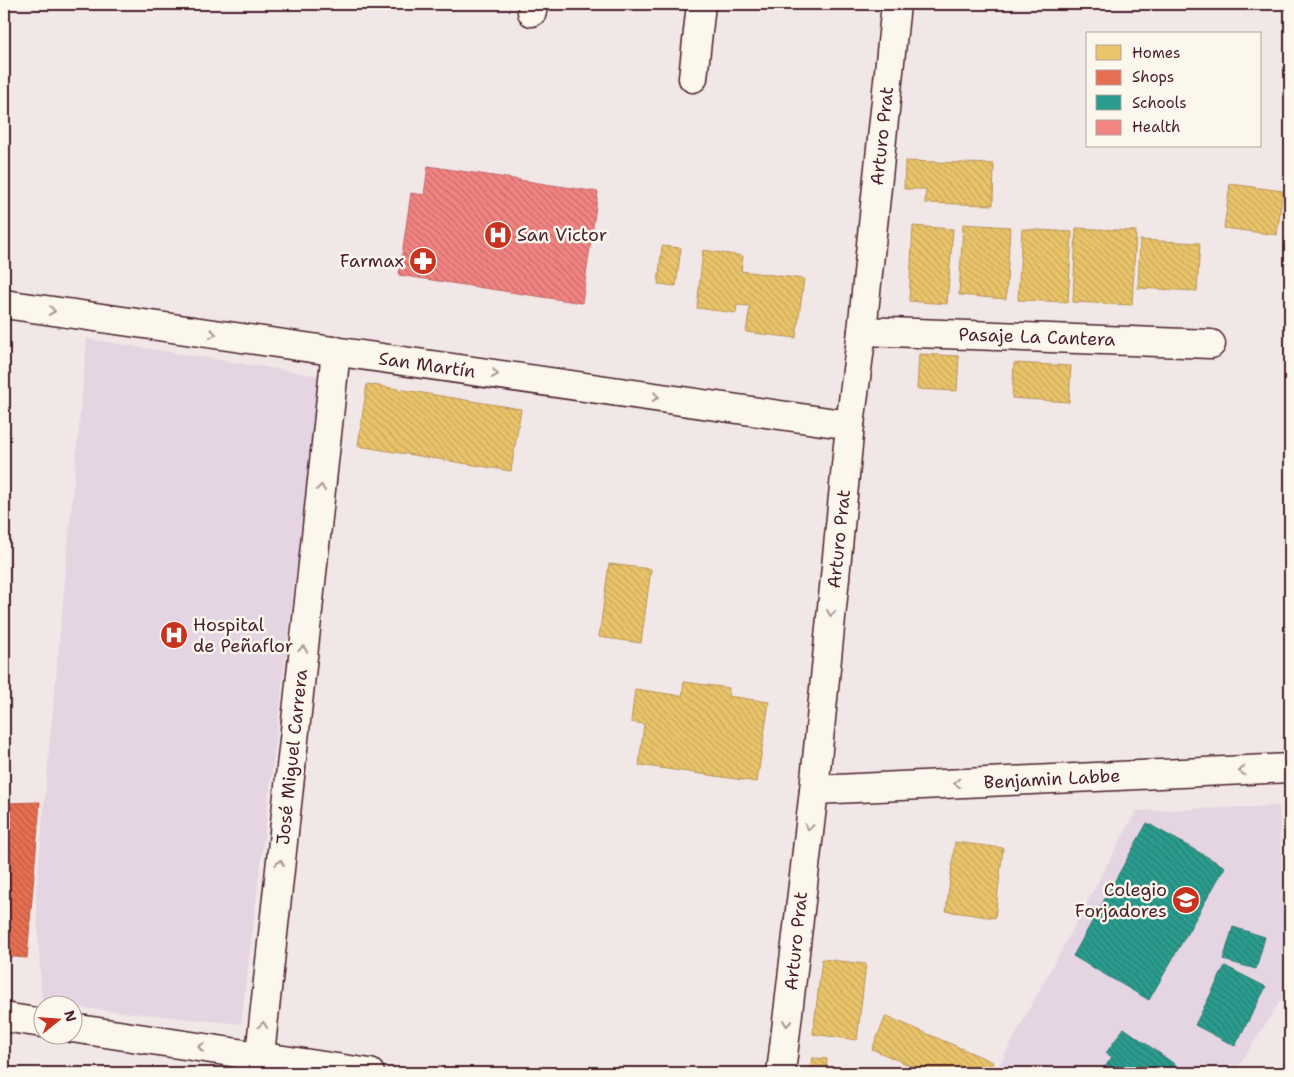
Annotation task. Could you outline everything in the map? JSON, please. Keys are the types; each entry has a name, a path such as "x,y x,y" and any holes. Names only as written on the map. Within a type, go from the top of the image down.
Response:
{"street":[{"path":"693,78 701,4"},
{"name":"Arturo Prat","path":"781,1073 814,790 850,425 862,331 896,4"},
{"name":"San Martín","path":"4,304 850,425"},
{"name":"Pasaje La Cantera","path":"862,331 1211,344"},
{"name":"José Miguel Carrera","path":"259,1064 336,352"},
{"name":"Benjamin Labbe","path":"814,790 1290,768"},
{"path":"4,1017 32,1021"},
{"path":"82,1030 259,1064 370,1073"}],"shaded area":[{"name":"Hospital de Peñaflor","path":"87,339 320,376 241,1024 82,1008 82,994 41,994 36,893"},
{"name":"Colegio Forjadores","path":"1279,806 1288,989 1234,1073 995,1073 1136,811"}],"building: Homes":[{"path":"905,161 994,164 993,205 925,203 926,189 904,189"},
{"path":"1230,184 1283,191 1277,235 1224,228"},
{"path":"963,224 1010,227 1006,299 959,295"},
{"path":"913,226 953,229 947,304 909,301"},
{"path":"1076,228 1136,231 1132,305 1073,302"},
{"path":"1022,229 1072,232 1068,302 1018,300"},
{"path":"1140,240 1200,243 1197,291 1138,288"},
{"path":"662,246 681,248 676,286 658,284"},
{"path":"703,250 743,256 741,271 804,279 796,338 746,332 750,306 737,305 736,313 697,308"},
{"path":"919,354 959,356 957,391 917,389"},
{"path":"1014,363 1071,366 1069,402 1012,398"},
{"path":"367,384 521,409 511,471 358,446"},
{"path":"609,564 651,569 641,643 599,637"},
{"path":"684,682 729,688 728,696 769,702 757,782 639,765 644,724 631,722 635,689 682,696"},
{"path":"955,842 1003,848 995,918 946,911"},
{"path":"822,959 866,964 857,1040 813,1034"},
{"path":"886,1016 993,1062 988,1073 927,1073 872,1049"},
{"path":"812,1058 827,1059 826,1073 809,1073"}],"building: Shops":[{"path":"40,802 27,958 4,956 4,803"}],"building: Schools":[{"path":"1147,823 1225,867 1149,1000 1073,956"},
{"path":"1233,927 1265,937 1256,969 1223,960"},
{"path":"1225,966 1266,987 1235,1046 1195,1025"},
{"path":"1124,1028 1187,1073 1101,1073 1112,1057 1106,1053"}],"building: Health":[{"name":"San Victor","path":"428,166 598,192 582,303 399,275 411,193 424,195"}],"place":[{"name":"San Victor","path":"498,235"},
{"name":"Farmax","path":"423,261"},
{"name":"Hospital de Peñaflor","path":"174,635"},
{"name":"Colegio Forjadores","path":"1186,900"}]}
